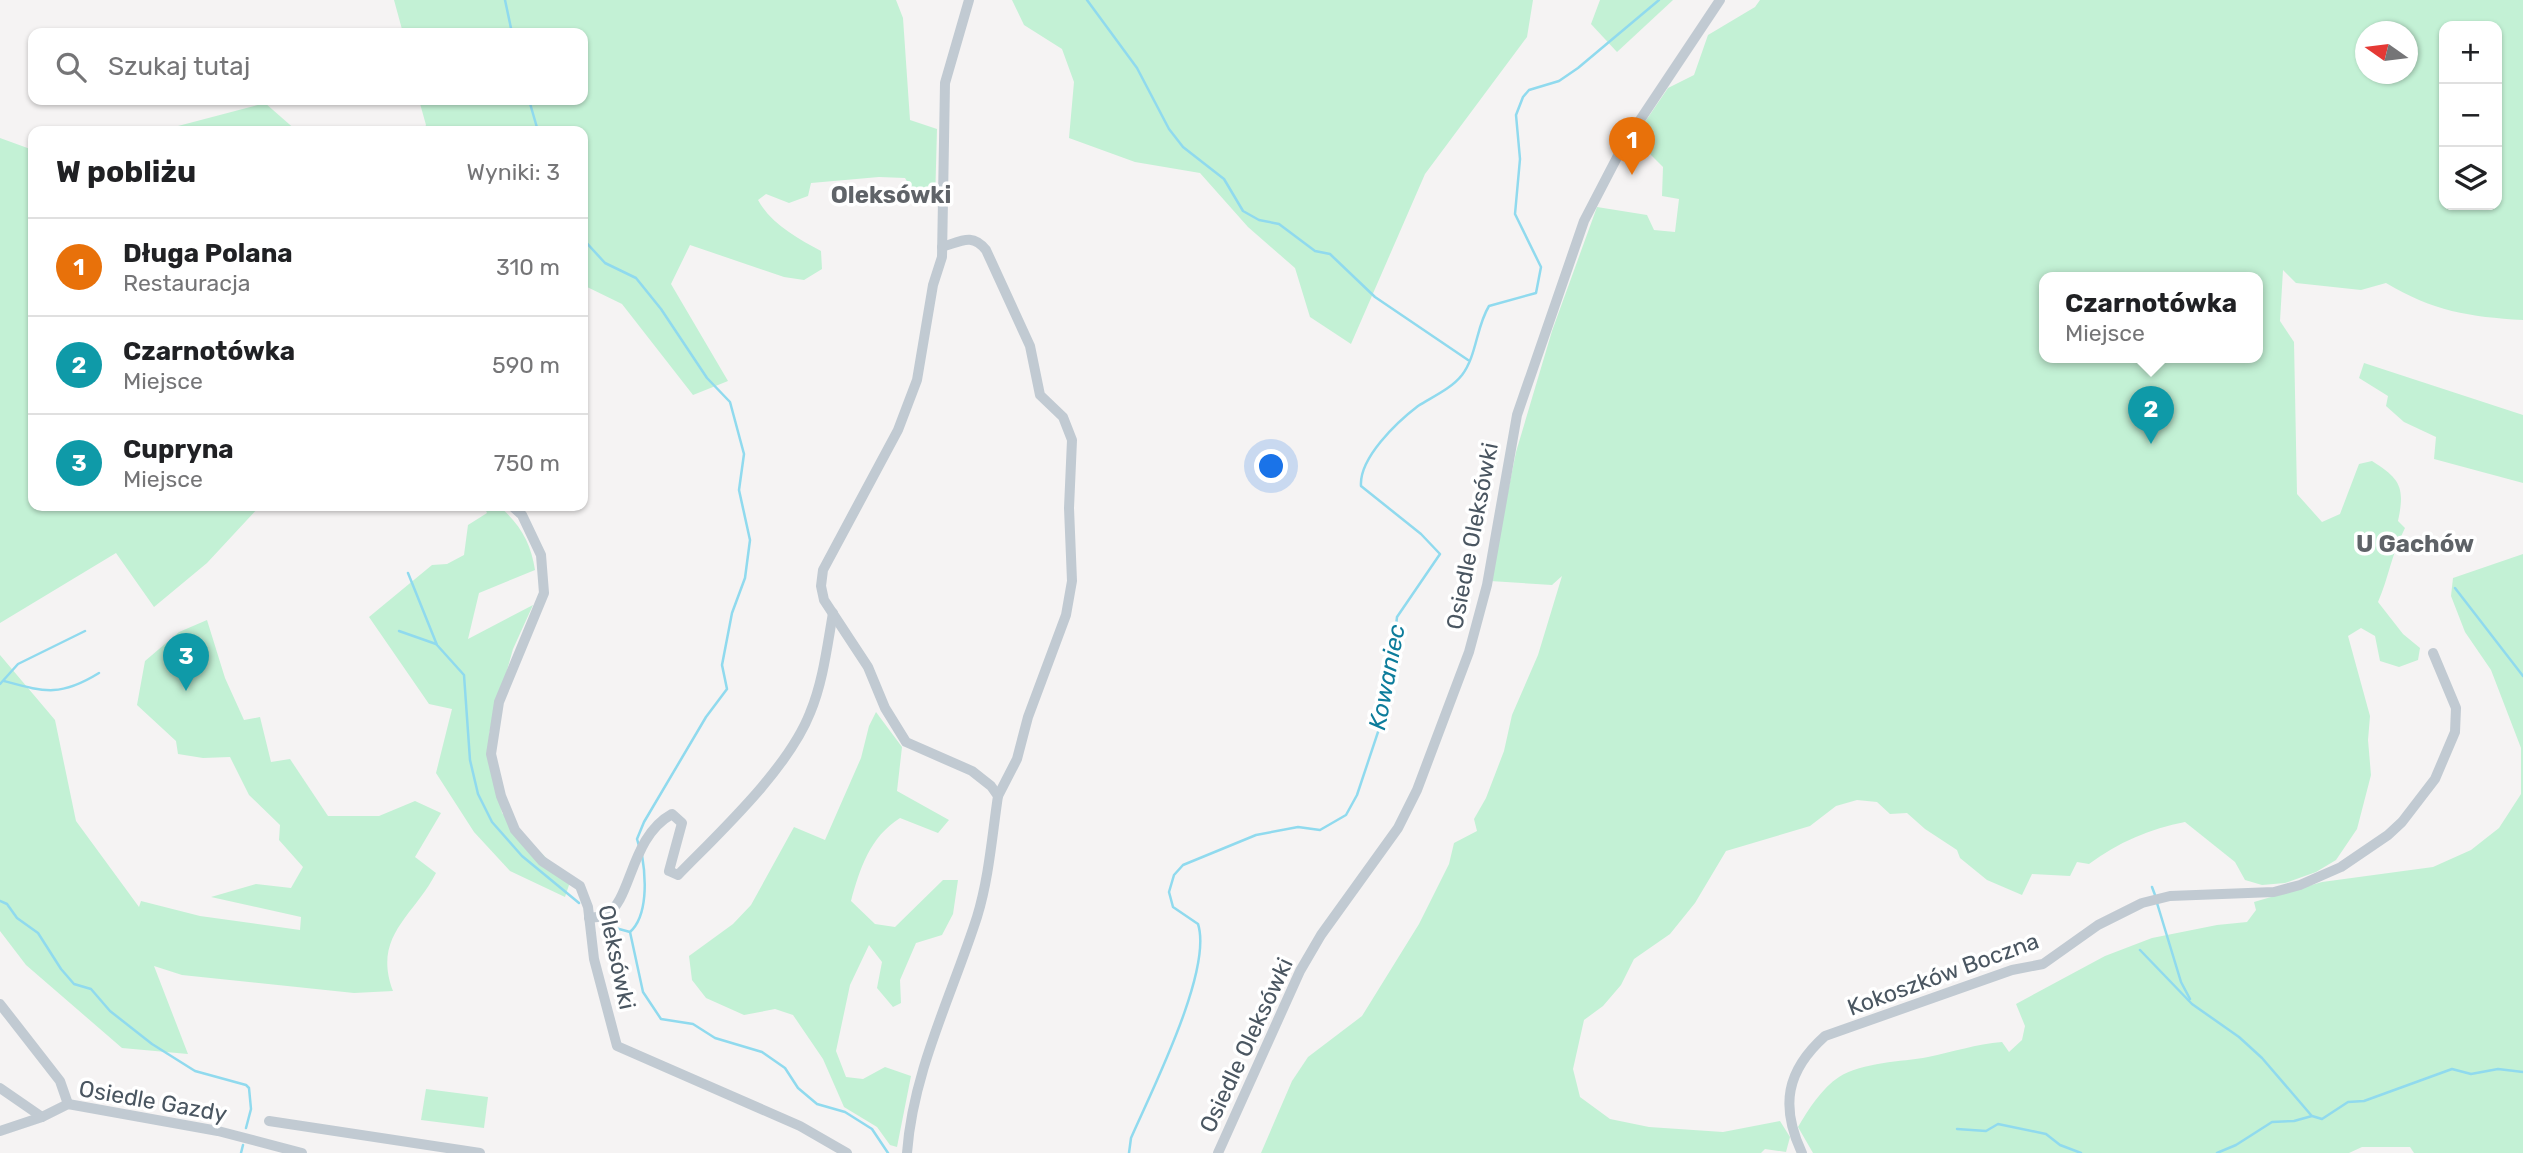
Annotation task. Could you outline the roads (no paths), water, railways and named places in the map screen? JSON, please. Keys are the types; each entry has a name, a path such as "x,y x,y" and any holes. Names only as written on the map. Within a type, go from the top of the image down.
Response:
{"street":[{"path":"969,0 945,83 942,247 924,351 909,408 823,570 821,586 824,600 868,667 885,708 906,742 972,771 991,786 998,796"},
{"name":"Osiedle Oleksówki","path":"1218,1153 1300,971 1321,935 1398,828 1417,790 1469,652 1487,585 1517,415 1584,221 1624,144 1720,0"},
{"path":"908,1153 910,1115 978,914 989,864 998,796 1017,759 1028,716 1066,615 1072,581 1069,509 1072,440 1063,416 1040,395 1031,346 986,250 977,239 970,237 942,247"},
{"name":"Oleksówki","path":"518,511 541,555 544,593 499,702 491,754 501,796 515,830 542,861 580,886 589,918 594,960 617,1046 800,1126 848,1153"},
{"path":"589,918 605,915 616,905 639,849 662,819 671,814 678,816 682,823 669,871 678,875 692,858 728,825 795,745 811,712 827,651 833,613"},
{"name":"Kokoszków Boczna","path":"1802,1153 1789,1125 1789,1094 1803,1056 1825,1036 2012,970 2043,964 2098,925 2142,903 2170,896 2274,892 2300,885 2341,867 2388,835 2402,822 2435,779 2455,732 2456,708 2433,653"},
{"path":"0,1004 60,1081 68,1104"},
{"path":"0,1088 42,1117"},
{"name":"Osiedle Gazdy","path":"0,1131 42,1117 68,1104 218,1131 302,1153"},
{"path":"269,1121 480,1153"}],"waterway":[{"path":"505,0 511,28"},
{"path":"1087,0 1137,68 1169,129 1183,147 1224,179 1243,211 1259,220 1279,224 1315,251 1330,254 1375,297 1468,360"},
{"name":"Kowaniec","path":"1129,1153 1131,1138 1178,1031 1197,970 1200,945 1198,924 1173,907 1169,892 1174,875 1183,865 1256,835 1298,827 1320,830 1346,815 1357,795 1387,705 1397,617 1440,554 1421,534 1361,486 1362,475 1366,464 1390,431 1418,406 1447,389 1462,375 1471,359 1481,323 1489,306 1536,293 1541,267 1515,214 1520,159 1516,115 1523,97 1529,90 1559,81 1578,68 1659,0"},
{"path":"530,105 537,126"},
{"path":"588,244 605,263 636,278 661,309 707,378 730,402 744,454 739,490 750,540 745,578 732,613 722,665 727,689 706,717 644,822 637,839 639,846"},
{"path":"408,573 437,645 464,675 470,760 478,794 492,822 522,856 579,903"},
{"path":"2455,588 2523,676"},
{"path":"0,684 18,664 85,631"},
{"path":"399,631 436,644"},
{"path":"4,681 52,690 73,686 99,673"},
{"path":"642,855 645,885 643,907 630,932 643,992 661,1019 693,1024 715,1038 762,1052 785,1068 798,1088 817,1104 845,1112 872,1129 888,1153"},
{"path":"2152,887 2155,895"},
{"path":"0,901 7,904 17,918 38,933 74,984 91,989 110,1011 152,1044 195,1071 246,1085 249,1088 251,1109 246,1128"},
{"path":"2157,903 2181,982 2190,999"},
{"path":"601,924 630,932"},
{"path":"2140,950 2192,1004 2239,1037 2262,1058 2311,1115"},
{"path":"2217,1153 2236,1145 2272,1122 2294,1121 2312,1116 2322,1119 2348,1102 2364,1101 2452,1069 2471,1074 2498,1069 2523,1072"},
{"path":"1957,1129 1986,1131 1998,1124 2046,1134 2060,1145 2081,1153"},
{"path":"241,1153 243,1145"}],"place":[{"name":"Długa Polana","path":"1632,175"},
{"name":"Czarnotówka","path":"2151,444"},
{"name":"Cupryna","path":"186,691"}],"district":[{"name":"Oleksówki","path":"891,195"},
{"name":"U Gachów","path":"2415,544"}]}
